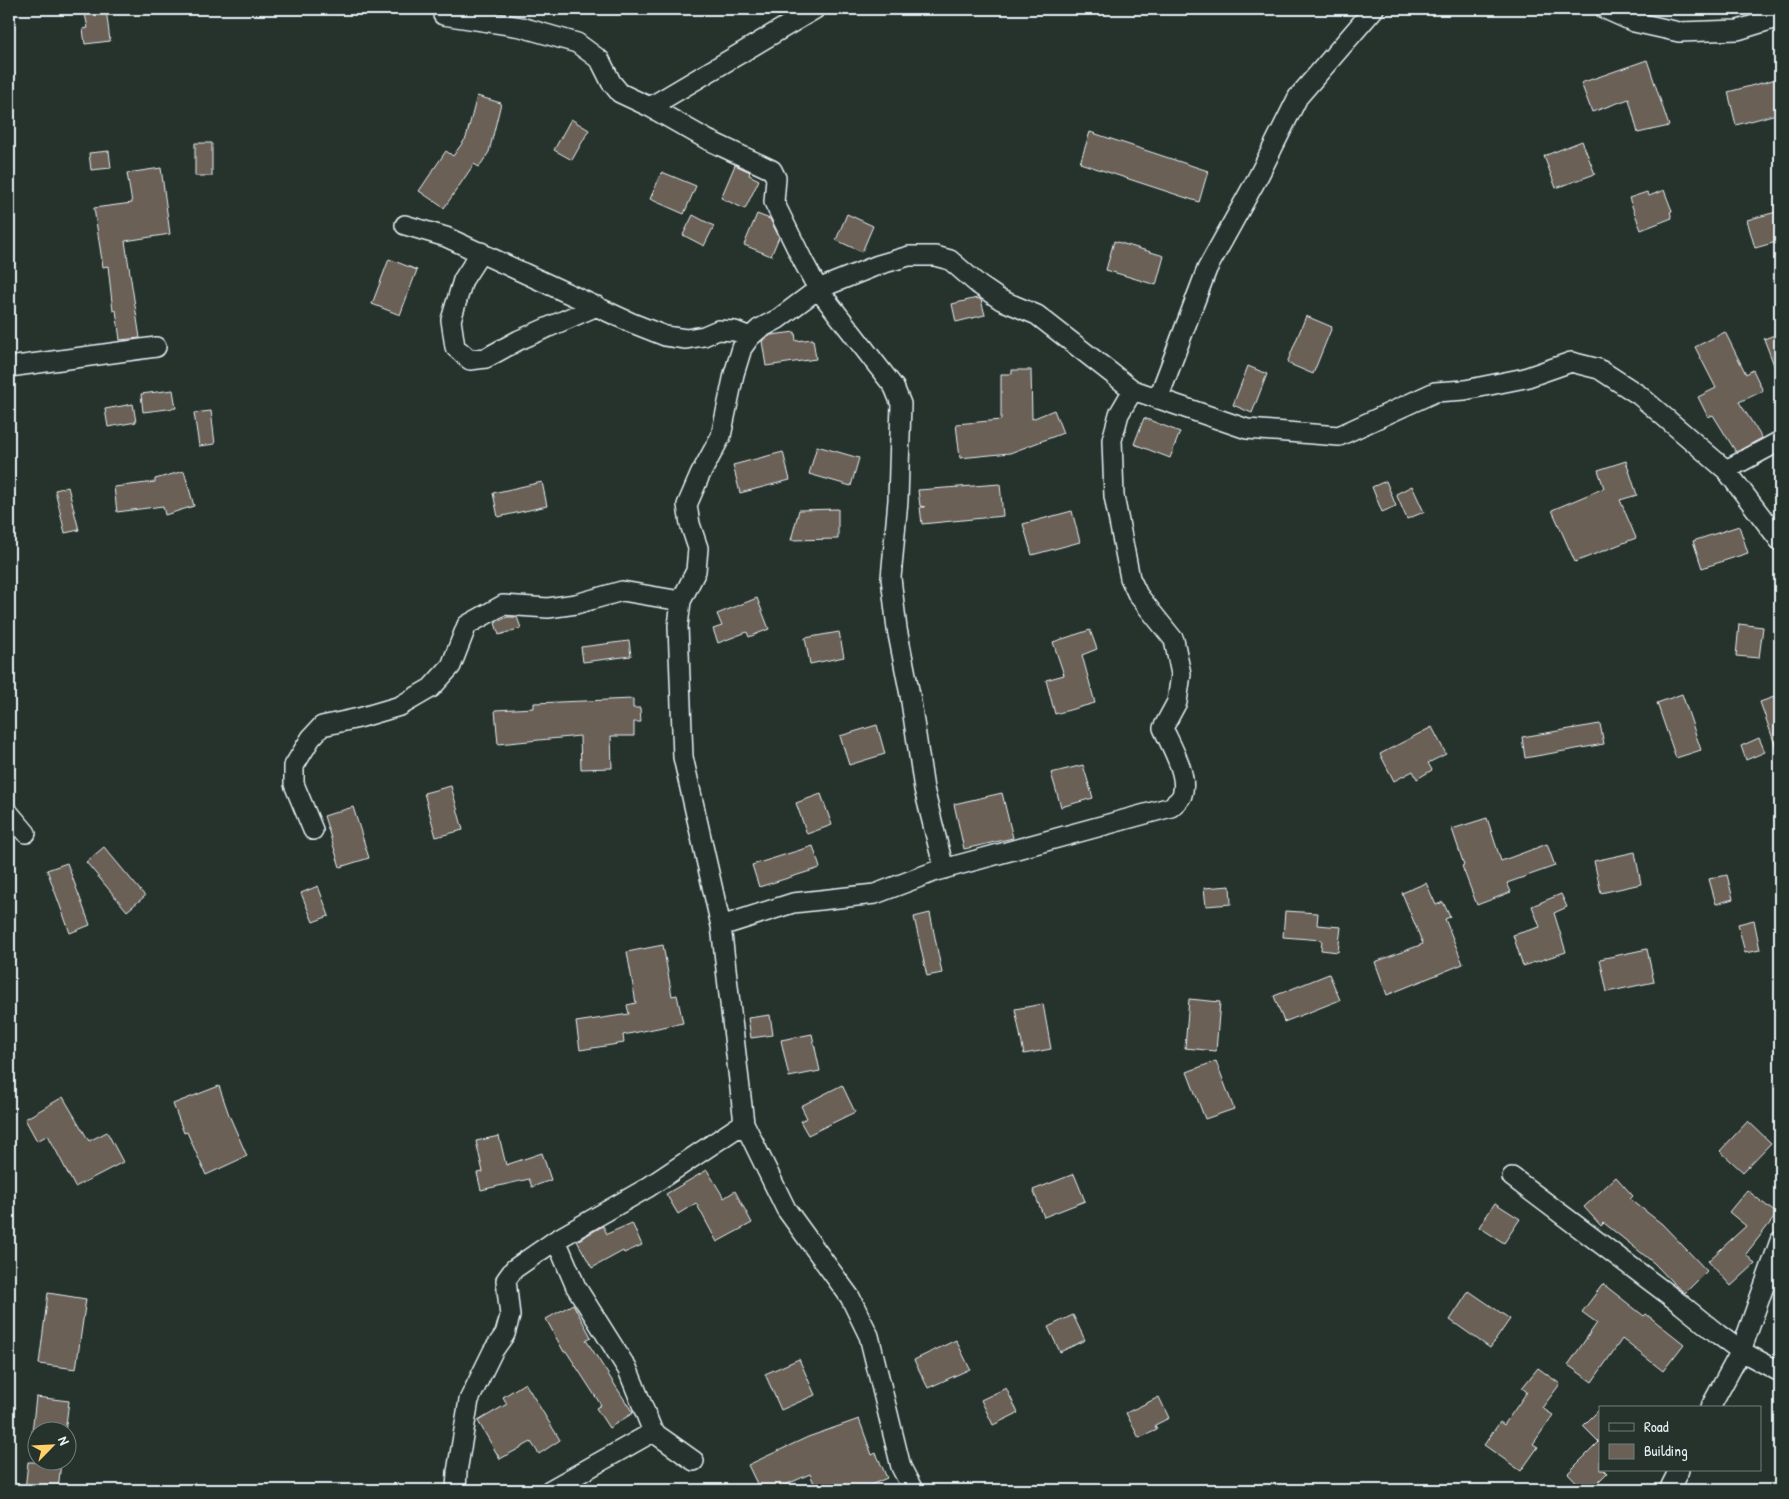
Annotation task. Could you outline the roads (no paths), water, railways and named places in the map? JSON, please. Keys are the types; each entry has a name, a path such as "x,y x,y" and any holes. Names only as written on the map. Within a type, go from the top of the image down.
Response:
{"street":[{"path":"650,107 815,9"},
{"path":"1158,399 1207,269 1259,175 1298,96 1374,9"},
{"path":"1605,9 1634,22 1678,32 1738,30 1780,18"},
{"path":"443,15 521,28 577,43 600,60 611,82 620,93 650,107 708,140 772,170 776,178 774,202 802,261 818,289 894,387 901,404 898,500 891,578 897,629 910,695 924,789 944,869"},
{"path":"405,224 446,237 481,252 665,336 686,339 704,336 718,330 735,331 750,337"},
{"path":"481,252 463,280 451,320 455,348 470,360 486,358 518,340 597,306"},
{"path":"913,1490 901,1468 869,1336 850,1297 786,1208 744,1123 721,926 683,757 678,626 681,602 696,571 698,548 690,524 687,506 700,475 721,436 734,374 742,348 750,337 818,289 878,265 909,256 935,256 950,260 979,285 1001,300 1037,315 1133,390 1247,429 1339,436 1435,392 1465,390 1525,378 1572,362 1599,369 1639,395 1726,470 1780,541"},
{"path":"9,367 156,347"},
{"path":"721,926 793,903 875,894 944,869 1171,807 1182,797 1185,782 1163,728 1177,702 1180,674 1174,640 1138,595 1130,578 1114,496 1112,440 1119,414 1133,390"},
{"path":"1726,470 1780,441"},
{"path":"313,830 294,784 294,766 311,738 322,726 400,706 431,688 451,666 467,625 504,605 548,608 576,604 622,591 681,602"},
{"path":"9,812 26,832"},
{"path":"456,1490 457,1472 469,1400 493,1351 505,1334 510,1316 506,1280 514,1269 556,1240 647,1188 744,1123"},
{"path":"1512,1177 1741,1351 1780,1372"},
{"path":"556,1240 576,1287 628,1370 653,1432 694,1461"},
{"path":"1711,1406 1741,1351 1780,1241"},
{"path":"550,1490 653,1432"},
{"path":"1669,1490 1677,1472"}]}
